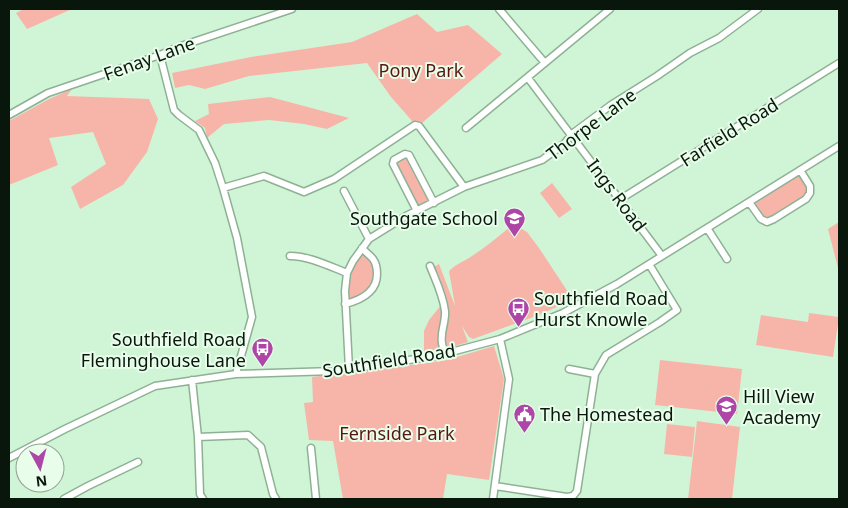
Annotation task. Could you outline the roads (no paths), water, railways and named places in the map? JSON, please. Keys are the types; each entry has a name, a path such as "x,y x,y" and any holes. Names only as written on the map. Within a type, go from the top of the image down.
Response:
{"street":[{"name":"Fenay Lane","path":"9,115 48,93 292,9"},
{"path":"499,9 545,63"},
{"path":"466,128 610,9"},
{"name":"Thorpe Lane","path":"349,369 345,304 347,273 353,260 369,238 434,202 464,188 542,160 564,144 572,134 611,105 690,53 719,38 758,9"},
{"path":"160,55 174,110 199,130 215,163 237,238 252,317 236,374"},
{"name":"Farfield Road","path":"619,200 839,63"},
{"name":"Ings Road","path":"528,78 662,256"},
{"path":"223,188 264,176 304,192 334,179 415,125 419,126 434,144 464,188"},
{"name":"Southfield Road","path":"9,458 150,388 166,384 236,374 349,369 436,356 500,339 563,313 617,284 839,146"},
{"path":"417,211 393,164 394,160 405,154 409,155 434,202"},
{"path":"749,202 761,219 767,222 806,199 810,193 810,186 800,170"},
{"path":"344,191 369,238"},
{"path":"707,228 727,259"},
{"path":"345,304 363,298 373,288 376,280 376,265 362,248"},
{"path":"290,256 307,258 347,273"},
{"path":"495,486 567,498 577,492 595,374 606,355 677,310 649,264"},
{"path":"430,266 444,303 445,314 441,342 446,354"},
{"path":"493,499 509,379 500,339"},
{"path":"570,369 595,374"},
{"path":"192,380 198,437 200,494 203,499"},
{"path":"198,437 248,435 261,447 276,499"},
{"path":"311,448 316,499"},
{"path":"64,499 138,462"}],"place":[{"name":"Southgate School","path":"514,237"},
{"name":"Southfield Road Hurst Knowle","path":"518,327"},
{"name":"Southfield Road Fleminghouse Lane","path":"262,368"},
{"name":"Hill View Academy","path":"727,425"},
{"name":"The Homestead","path":"524,433"}],"park label":[{"name":"Pony Park","path":"421,70"},
{"name":"Fernside Park","path":"397,433"}]}
